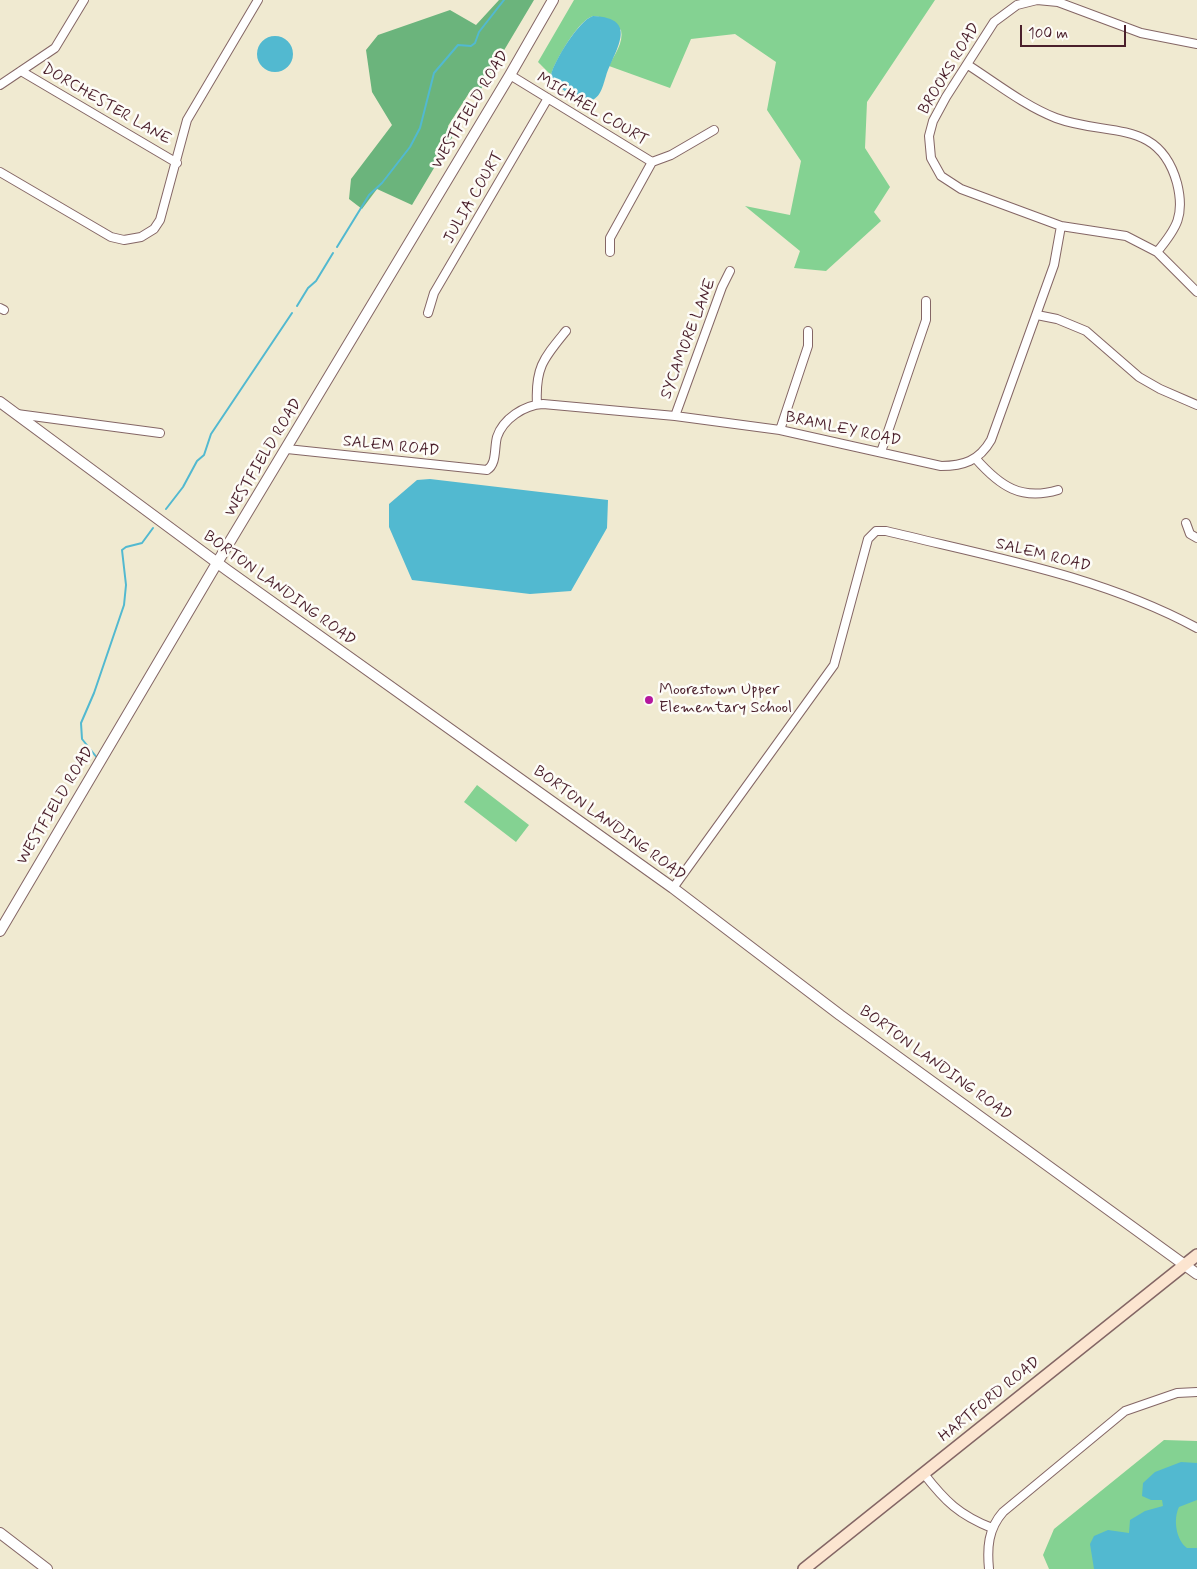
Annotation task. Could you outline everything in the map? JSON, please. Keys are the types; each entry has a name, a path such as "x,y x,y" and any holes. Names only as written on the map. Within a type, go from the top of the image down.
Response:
{"main road":[{"name":"HARTFORD ROAD","path":"804,1569 1197,1255"}],"street":[{"path":"0,85 55,48 84,0"},
{"path":"0,172 105,234 118,239 130,240 150,232 160,220 189,117 258,0"},
{"name":"WESTFIELD ROAD","path":"0,931 510,76 553,0"},
{"name":"BROOKS ROAD","path":"1197,44 1142,33 1073,3 1037,0 1008,10 994,22 946,97 933,121 929,144 934,164 947,181 961,190 1061,226 1126,236 1157,252 1197,292"},
{"path":"968,65 1014,96 1054,117 1075,124 1132,133 1153,142 1162,151 1174,174 1181,210 1169,237 1157,252"},
{"name":"DORCHESTER LANE","path":"21,72 177,163"},
{"name":"MICHAEL COURT","path":"510,76 652,162 671,155 714,130"},
{"name":"JULIA COURT","path":"428,313 434,293 548,98"},
{"path":"610,252 610,238 652,162"},
{"path":"1058,490 1042,494 1006,487 993,479 976,458 991,440 1037,315 1054,265 1061,226"},
{"name":"SYCAMORE LANE","path":"675,416 722,287 730,272"},
{"path":"881,452 926,320 926,301"},
{"path":"1037,315 1057,319 1086,331 1139,377 1160,389 1197,405"},
{"path":"537,404 537,378 540,364 566,331"},
{"path":"780,430 808,346 808,331"},
{"name":"BORTON LANDING ROAD","path":"0,402 218,563 673,888 840,1015 1197,1274"},
{"name":"SALEM ROAD","path":"287,449 483,470 491,467 498,437 504,425 519,412 537,404"},
{"name":"BRAMLEY ROAD","path":"537,404 675,416 780,430 941,466 959,466 976,458"},
{"path":"17,414 160,433"},
{"path":"1186,523 1190,534 1197,538"},
{"name":"SALEM ROAD","path":"673,888 834,665 868,539 876,531 886,531 1092,583 1142,601 1197,628"},
{"path":"989,1569 987,1550 992,1528 1003,1512 1125,1411 1177,1393 1197,1392"},
{"path":"924,1474 945,1500 958,1512 992,1528"},
{"path":"0,1533 47,1569"}],"green space":[{"path":"499,0 534,0 478,94 471,90 448,126 453,136 412,205 377,189 362,209 349,199 351,179 392,125 372,92 366,50 378,35 450,10 476,25"},
{"path":"574,0 935,0 867,102 865,148 890,187 874,212 881,221 826,271 794,268 800,251 745,206 790,215 801,161 767,110 776,62 735,34 691,39 670,88 609,66 620,44 621,30 605,19 594,16 588,18 575,32 562,51 551,75 538,62"},
{"path":"477,785 529,825 516,842 464,802"},
{"path":"1164,1440 1197,1441 1197,1569 1049,1569 1043,1555 1054,1529"}],"water":[{"path":"593,16 608,18 616,23 620,29 620,37 601,91 597,97 590,101 579,98 561,88 556,84 551,75 557,60 574,33 587,19"},
{"path":"275,36 282,37 288,41 292,47 292,61 288,67 282,71 275,72 268,71 262,67 258,61 257,54 258,47 262,41 268,37"},
{"path":"430,479 608,500 607,528 571,591 530,594 412,580 389,527 389,504 417,480"},
{"path":"1181,1462 1197,1463 1197,1500 1179,1507 1176,1523 1178,1535 1183,1544 1187,1548 1197,1548 1197,1569 1094,1569 1090,1544 1094,1536 1108,1530 1129,1533 1130,1520 1145,1511 1163,1506 1162,1500 1151,1500 1142,1496 1143,1483 1155,1472"}],"waterway":[{"path":"337,247 369,195 382,183 410,147 420,128 434,73 458,45 471,46 475,43 479,32 504,0"},
{"path":"297,306 308,288 316,281 333,253"},
{"path":"166,509 183,487 197,461 204,455 211,434 292,313"},
{"path":"98,759 82,739 81,723 94,693 124,605 126,585 122,550 126,547 142,543 153,528"}],"place":[{"name":"Moorestown Upper Elementary School","path":"649,700"}]}
